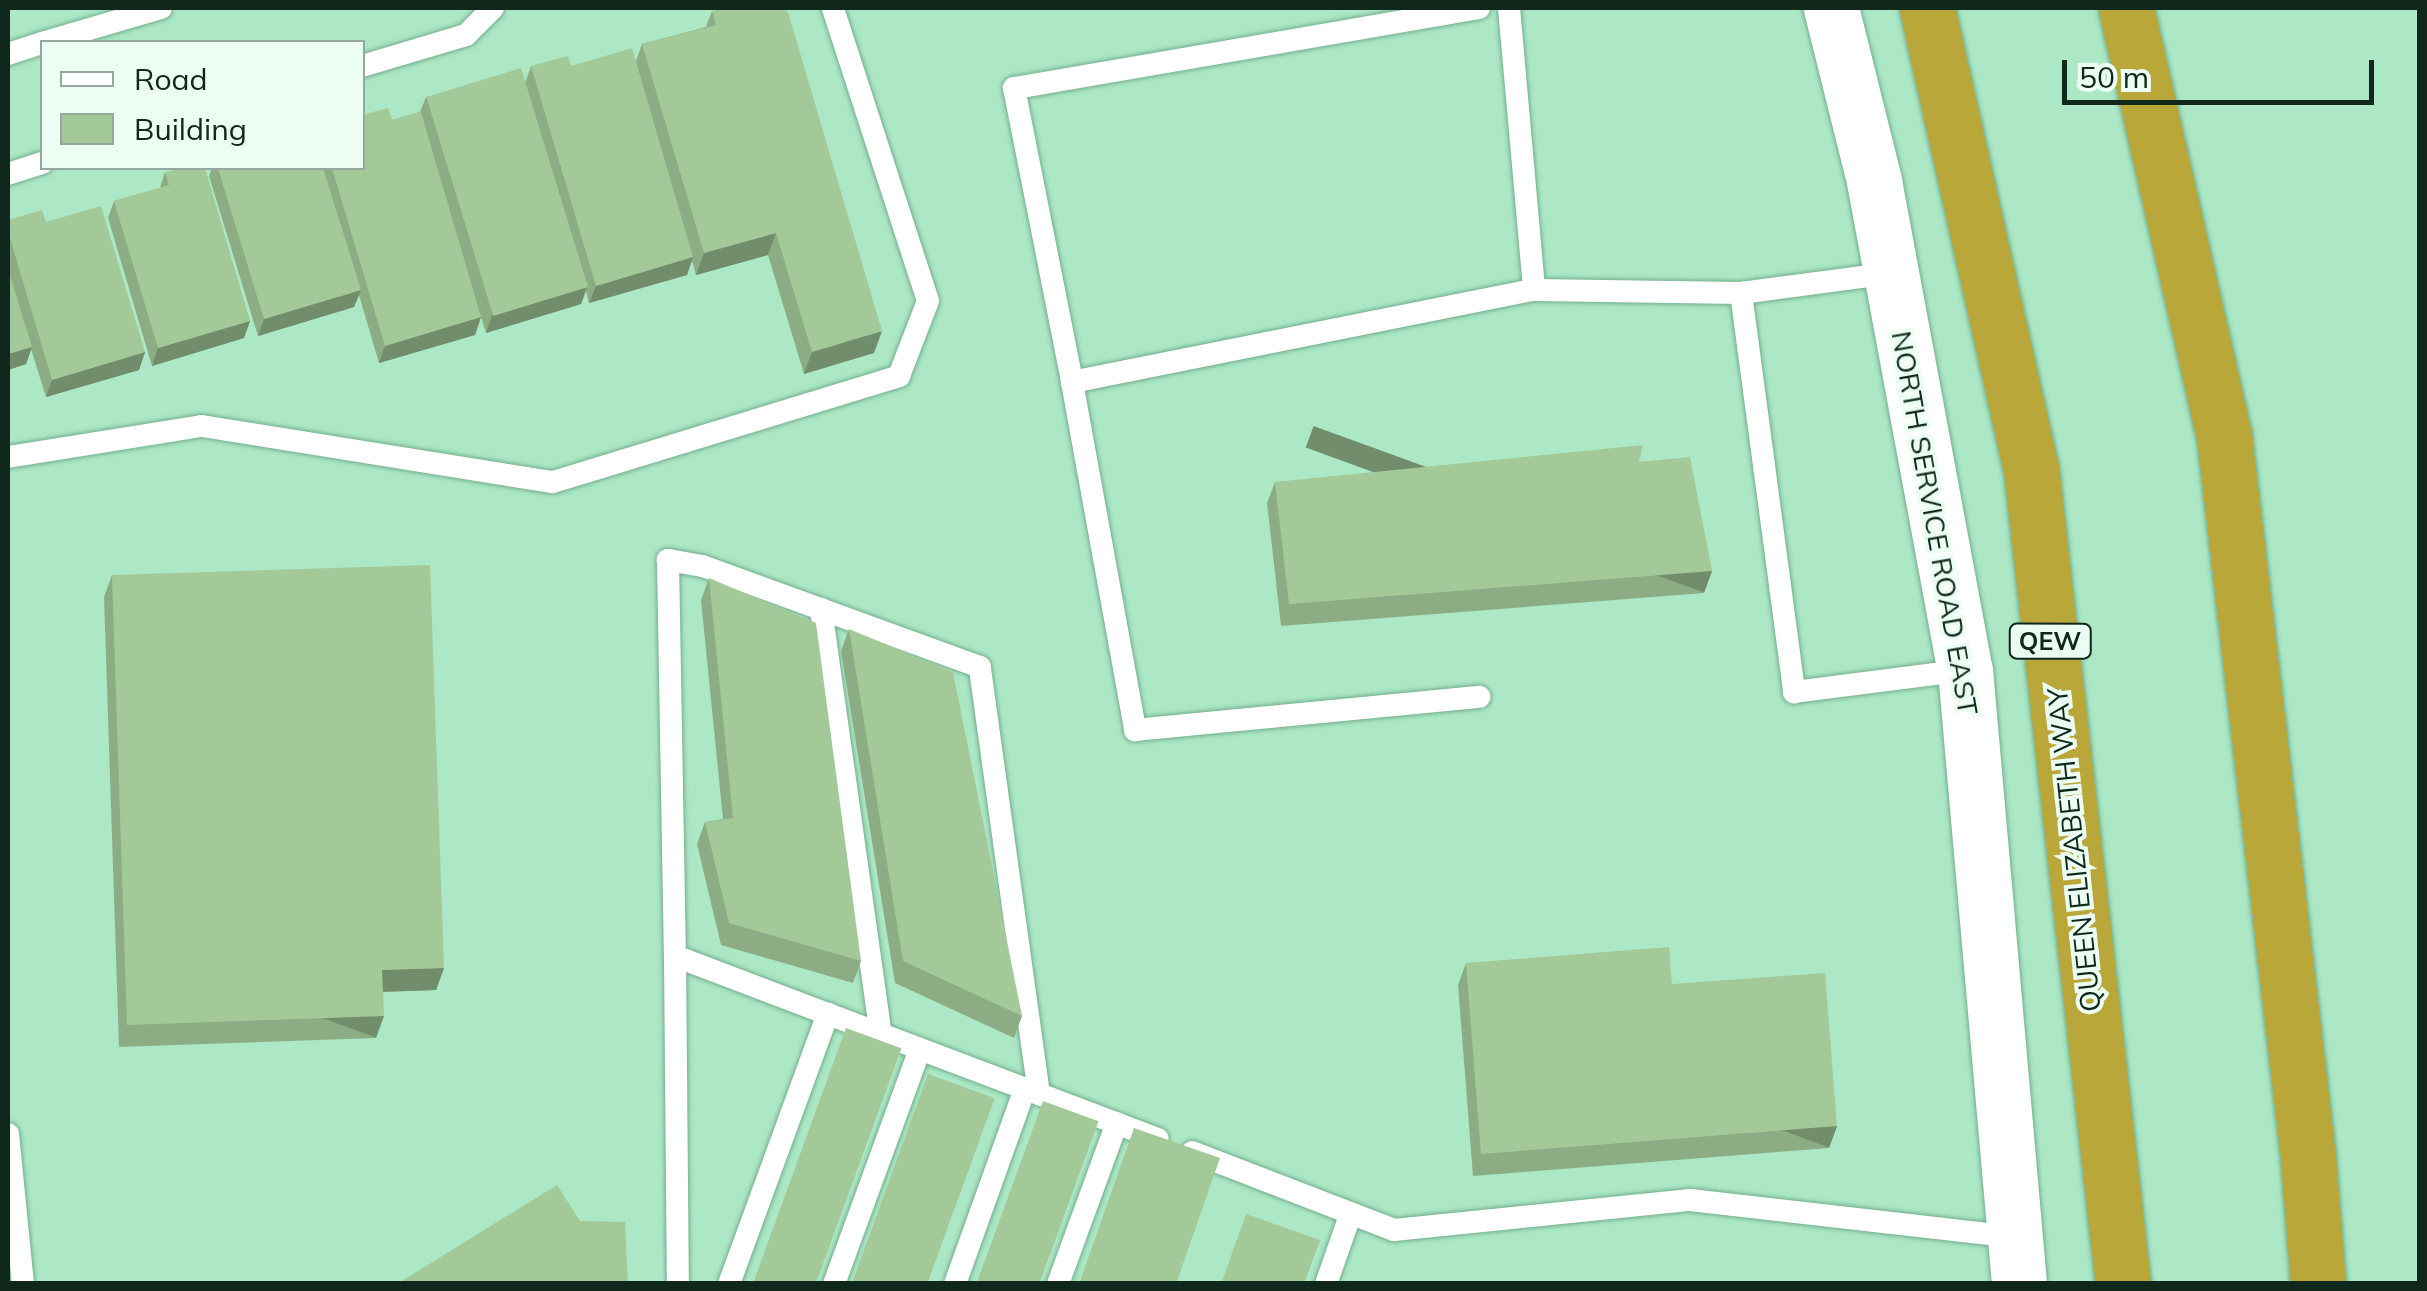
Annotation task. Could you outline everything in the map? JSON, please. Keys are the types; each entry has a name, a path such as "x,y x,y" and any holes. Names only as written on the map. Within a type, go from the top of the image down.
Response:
{"highway":[{"name":"QUEEN ELIZABETH WAY","path":"1926,8 2031,468 2123,1284"},
{"path":"2126,8 2224,435 2308,1157 2318,1284"}],"street":[{"name":"NORTH SERVICE ROAD EAST","path":"1831,8 1874,181 1965,670 2018,1260"}],"lane":[{"path":"54,40 160,8"},
{"path":"365,65 466,35 493,8"},
{"path":"8,457 202,426 553,482 899,376 928,300 833,8"},
{"path":"1479,8 1014,88 1136,730 1479,696"},
{"path":"1509,8 1534,290"},
{"path":"8,54 40,44"},
{"path":"8,174 40,164"},
{"path":"1072,382 1534,290 1741,293 1891,272"},
{"path":"1741,293 1794,692 1965,670"},
{"path":"678,1284 668,560 702,566 980,667 1032,1092 955,1284"},
{"path":"821,609 881,1034"},
{"path":"675,956 1404,1230 1690,1200 2018,1260"},
{"path":"728,1284 828,1014"},
{"path":"834,1284 920,1049"},
{"path":"1058,1284 1116,1123"},
{"path":"8,1134 23,1284"},
{"path":"1326,1284 1352,1213"}],"building":[{"path":"781,8 788,12 882,331 812,352 776,233 704,253 642,44 716,25 712,11"},
{"path":"632,48 693,257 596,286 531,66 568,56 571,66"},
{"path":"521,68 588,287 493,316 426,97"},
{"path":"388,108 392,120 421,112 481,317 385,346 333,170 365,170 365,114"},
{"path":"206,170 250,321 158,348 114,201 169,185 165,172"},
{"path":"219,170 324,170 361,290 264,319"},
{"path":"101,206 145,352 52,380 8,220 42,210 46,222"},
{"path":"8,269 32,347 8,354"},
{"path":"1643,445 1639,462 1690,457 1712,571 1289,604 1275,482"},
{"path":"430,565 444,968 382,970 384,1016 127,1025 112,575"},
{"path":"709,578 816,623 861,961 729,923 705,822 733,818"},
{"path":"849,629 953,672 1022,1016 903,961"},
{"path":"1669,947 1672,984 1825,973 1837,1126 1481,1154 1466,963"},
{"path":"846,1028 901,1048 816,1284 753,1284"},
{"path":"928,1074 995,1098 927,1284 852,1282"},
{"path":"1043,1101 1098,1121 1039,1284 976,1284"},
{"path":"1134,1128 1220,1158 1176,1284 1079,1284"},
{"path":"557,1185 580,1221 625,1222 628,1284 397,1284"},
{"path":"1246,1214 1320,1240 1304,1284 1221,1284"}]}
